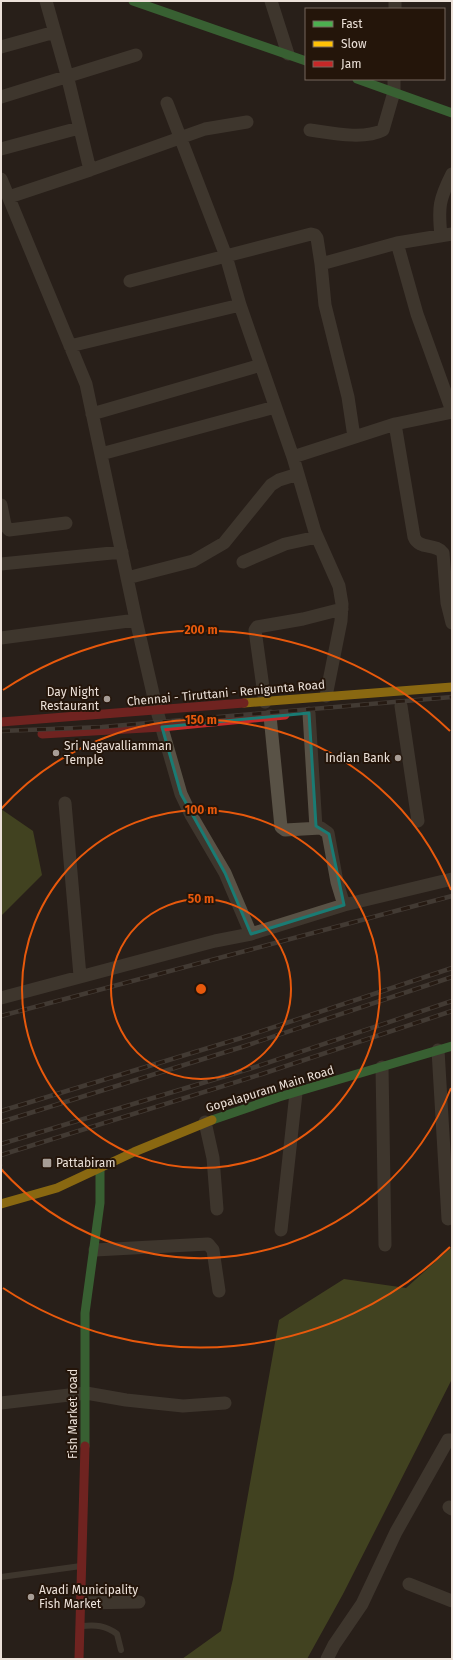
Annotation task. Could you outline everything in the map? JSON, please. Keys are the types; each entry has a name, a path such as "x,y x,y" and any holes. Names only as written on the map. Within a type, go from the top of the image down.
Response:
{"main road":[{"path":"133,1 305,61"},
{"path":"360,80 452,113"},
{"name":"Chennai - Tiruttani - Renigunta Road","path":"1,722 452,687"},
{"path":"32,735 162,727 306,713"},
{"name":"Gopalapuram Main Road","path":"1,1204 57,1188 134,1152 206,1122 279,1097 452,1046"},
{"name":"Fish Market road","path":"79,1659 83,1566 86,1393 85,1313 95,1250 100,1203 100,1169"}],"street":[{"path":"46,1 67,75 90,170"},
{"path":"271,1 288,54"},
{"path":"1,47 55,32"},
{"path":"1,97 136,54"},
{"path":"310,130 351,135 378,133 383,130 385,126 394,92 394,80"},
{"path":"167,103 226,256 240,305 293,457 317,538 339,586 342,621 326,696"},
{"path":"9,197 181,139 205,129 247,122"},
{"path":"1,149 79,128"},
{"path":"321,264 397,243 446,235 438,208 442,193 452,174"},
{"path":"1,179 86,384 136,620 157,711 180,794 225,873 251,934"},
{"path":"130,281 311,234 315,235 317,238 321,264 325,305 348,397 354,437"},
{"path":"293,457 395,424 452,412 417,314 397,243"},
{"path":"70,346 240,305"},
{"path":"92,414 261,365"},
{"path":"101,454 276,407"},
{"path":"395,424 414,536 416,542 439,549 444,553 447,604 452,623"},
{"path":"127,578 192,561 224,543 271,485 279,480 298,474"},
{"path":"1,505 5,525 9,530 66,523"},
{"path":"243,562 284,544 317,538"},
{"path":"1,564 122,552"},
{"path":"265,702 255,630 257,627 274,622 303,619 342,609"},
{"path":"1,638 136,620"},
{"path":"401,706 418,821"},
{"path":"306,713 316,828"},
{"path":"270,716 281,827 285,830 316,828 325,830 329,834 337,882 344,905"},
{"path":"65,803 80,976"},
{"path":"1,998 215,941 251,934 344,905 452,878"},
{"path":"438,1050 448,1219"},
{"path":"382,1067 385,1245"},
{"path":"281,1230 296,1093"},
{"path":"206,1122 213,1158 217,1209"},
{"path":"95,1250 208,1244 213,1250 219,1291"},
{"path":"1,1403 86,1393 126,1400 183,1406 225,1403"},
{"path":"327,1659 334,1644 362,1604 396,1532 451,1437"},
{"path":"409,1584 452,1601"},
{"path":"81,1603 139,1602"}],"lane":[{"path":"1,1576 83,1566"},
{"path":"80,1626 99,1625 109,1628 117,1634 121,1650"}],"path":[{"path":"1,1164 4,1174"}],"highlighted area":[{"path":"309,713 316,826 329,834 344,905 251,934 225,873 181,794 162,727"}],"shaded area":[{"path":"1,809 33,831 42,875 1,916"},
{"path":"452,1247 452,1379 343,1594 307,1659 182,1659 221,1631 233,1579 279,1320 344,1279 406,1288"}],"railway":[{"path":"1,731 102,727 452,697"},
{"path":"1,1016 452,896"},
{"path":"1,1111 241,1038 452,968"},
{"path":"1,1122 245,1046 452,977"},
{"path":"1,1144 252,1068 452,1001"},
{"path":"1,1155 262,1074 452,1011"}],"traffic: fast":[{"path":"133,1 305,61"},
{"path":"360,80 452,113"},
{"path":"212,1120 279,1097 452,1046"},
{"path":"85,1446 85,1313 100,1203 100,1169"}],"traffic: slow":[{"path":"244,703 452,687"},
{"path":"1,1204 57,1188 134,1152 212,1120"}],"traffic: jam":[{"path":"1,722 244,703"},
{"path":"42,734 162,727 285,715"},
{"path":"79,1659 85,1446"}],"place":[{"name":"Day Night Restaurant","path":"107,699"},
{"name":"Sri Nagavalliamman Temple","path":"56,753"},
{"name":"Indian Bank","path":"398,758"},
{"name":"Pattabiram","path":"47,1163"},
{"name":"Avadi Municipality Fish Market","path":"31,1597"}]}
